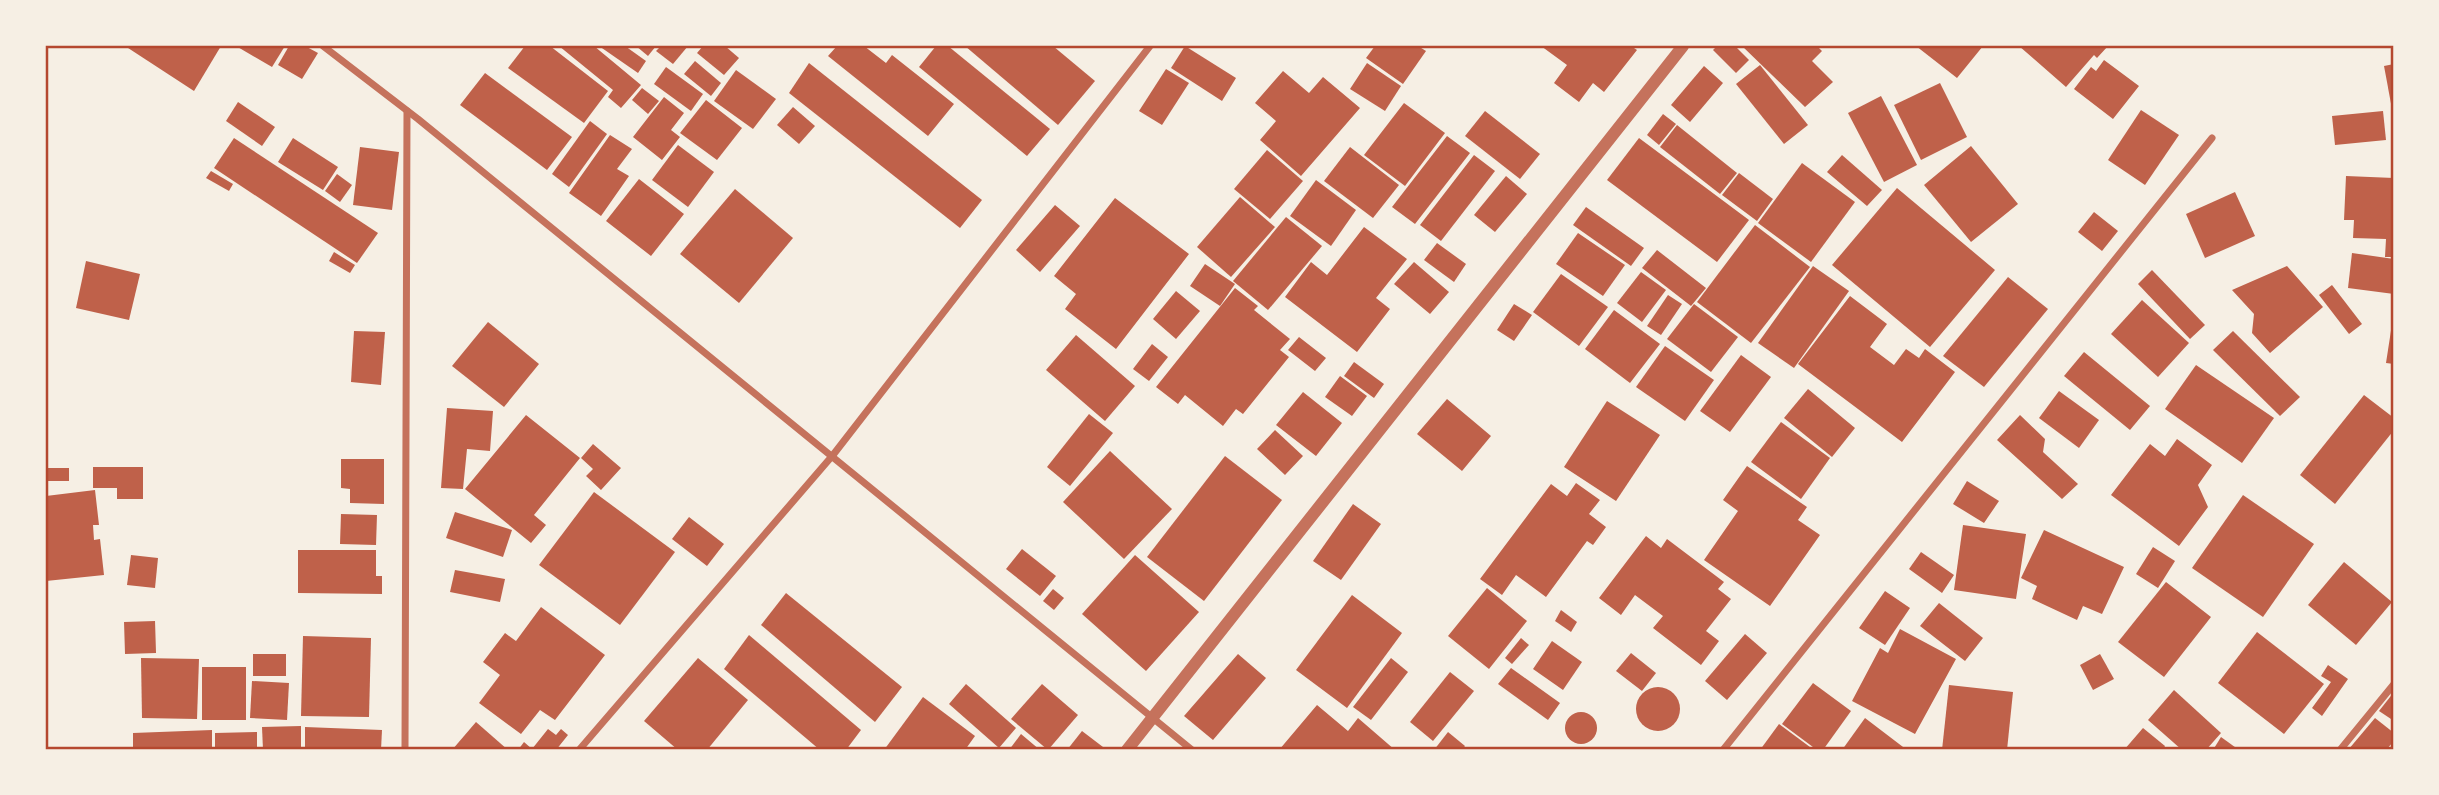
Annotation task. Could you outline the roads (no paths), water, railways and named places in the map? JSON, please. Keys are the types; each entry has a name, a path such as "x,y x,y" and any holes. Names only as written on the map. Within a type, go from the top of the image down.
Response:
{"street":[{"path":"323,46 833,455 1192,750"},
{"path":"579,750 833,455 1150,46"},
{"path":"1127,750 1683,46"},
{"path":"405,750 407,111"},
{"path":"1723,750 2212,138"},
{"path":"2340,750 2393,684"}]}
